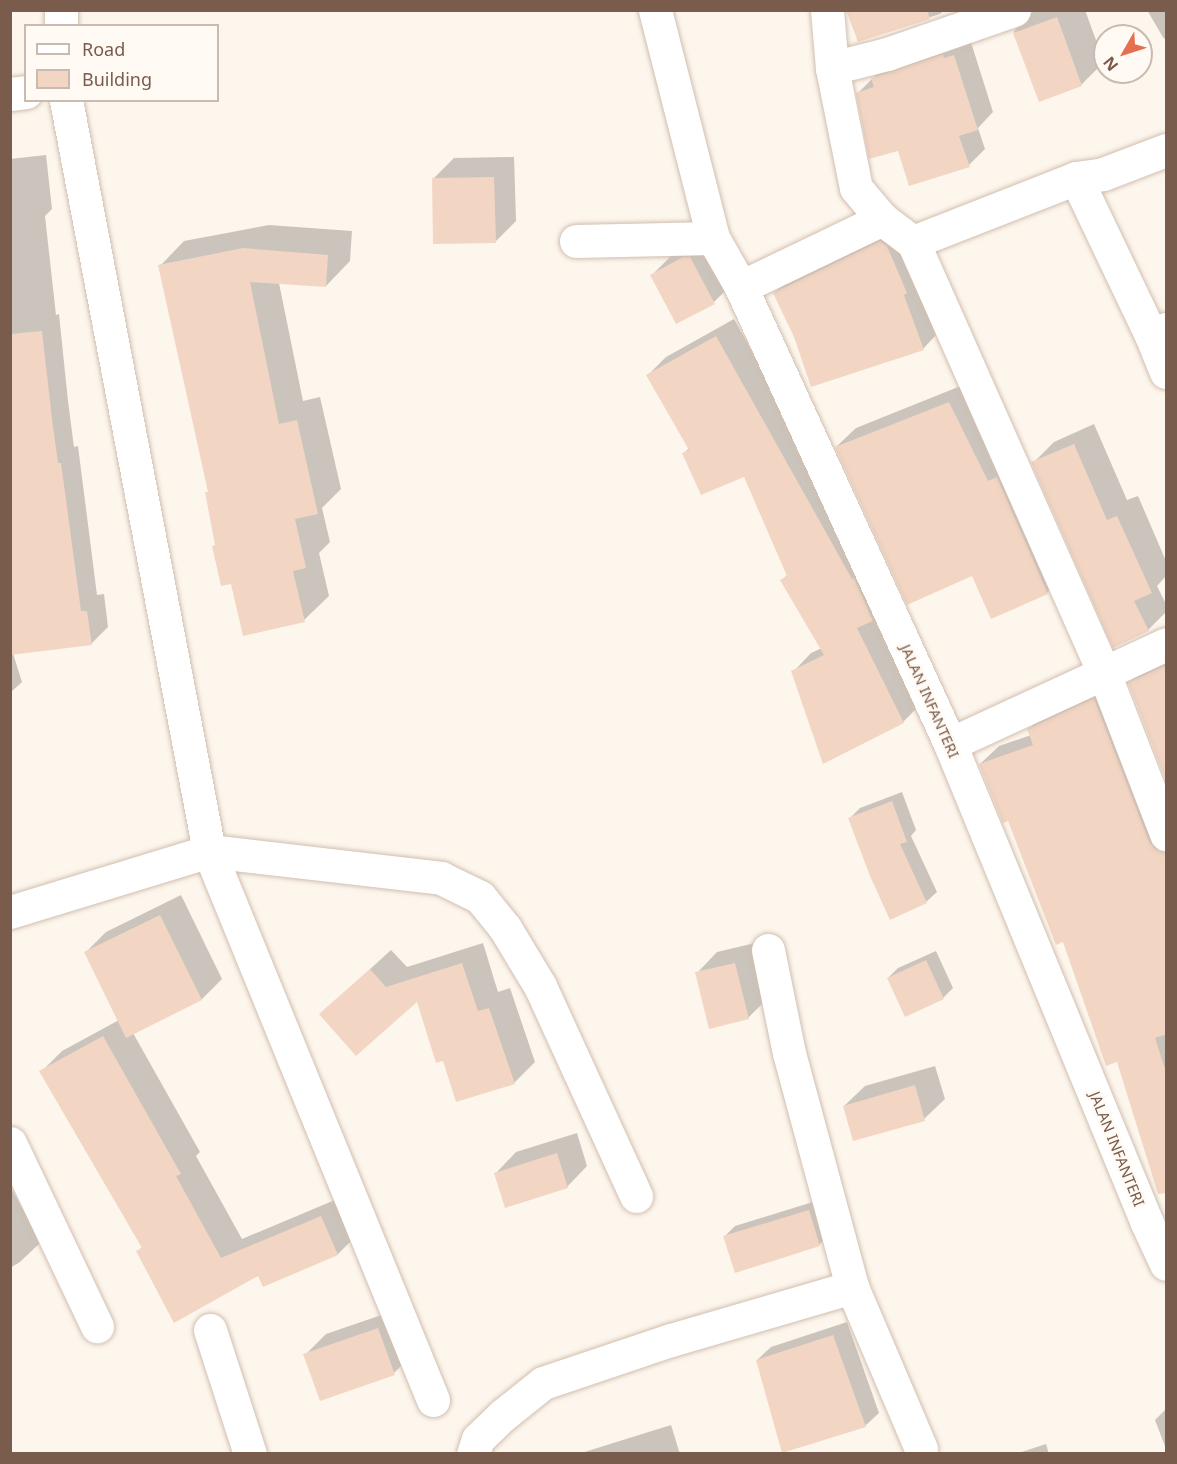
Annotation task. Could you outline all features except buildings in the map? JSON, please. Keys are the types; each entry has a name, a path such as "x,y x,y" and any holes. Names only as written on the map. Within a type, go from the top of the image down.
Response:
{"street":[{"name":"JALAN INFANTERI","path":"655,10 713,238 741,287 950,744 1157,1219 1167,1264"},
{"path":"827,10 832,68 855,188 882,219 913,242 1104,673 1167,834"},
{"path":"832,68 887,54 1014,10"},
{"path":"66,102 209,851 433,1400"},
{"path":"913,242 1076,178 1103,174 1167,150"},
{"path":"1076,178 1159,332 1167,372"},
{"path":"741,287 882,219"},
{"path":"576,241 713,238"},
{"path":"950,744 1167,644"},
{"path":"10,912 209,851 441,878 480,897 506,928 540,986 636,1196"},
{"path":"768,950 789,1053 852,1287 917,1452"},
{"path":"10,1143 97,1326"},
{"path":"473,1454 478,1439 503,1415 543,1383 671,1340 852,1287"},
{"path":"210,1330 250,1454"}]}
